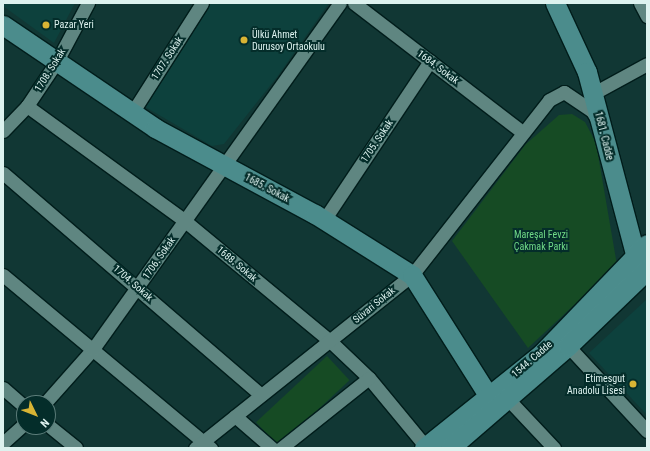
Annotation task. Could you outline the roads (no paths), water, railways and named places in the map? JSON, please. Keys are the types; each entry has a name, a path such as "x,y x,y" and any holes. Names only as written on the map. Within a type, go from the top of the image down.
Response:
{"street":[{"name":"1708. Sokak","path":"3,131 27,106 57,61 88,3"},
{"name":"1707. Sokak","path":"132,113 202,3"},
{"name":"1706. Sokak","path":"52,395 93,350 340,3"},
{"name":"1684. Sokak","path":"354,3 522,132"},
{"name":"1681. Cadde","path":"555,3 587,72 594,93 600,124 647,270"},
{"path":"640,3 647,16"},
{"name":"1685. Sokak","path":"3,25 155,128 324,220 412,275 488,395"},
{"name":"1705. Sokak","path":"324,220 430,61"},
{"path":"594,93 647,64"},
{"name":"Süvari Sokak","path":"203,446 235,416 412,275 522,132 549,100 564,92 592,111 600,124"},
{"name":"1688. Sokak","path":"27,106 185,221 329,340 369,378 425,447"},
{"name":"1704. Sokak","path":"3,173 138,287 261,395"},
{"name":"1544. Cadde","path":"425,447 542,353 641,249"},
{"name":"1544. Cadde","path":"450,448 568,346 647,270"},
{"path":"3,275 93,350 203,446"},
{"path":"568,346 647,431"},
{"path":"281,448 369,378"},
{"path":"3,388 16,399"},
{"path":"507,398 554,448"},
{"path":"235,416 272,448"},
{"path":"3,443 16,431"},
{"path":"56,432 76,448"}],"place":[{"name":"Pazar Yeri","path":"46,25"},
{"name":"Ülkü Ahmet Durusoy Ortaokulu","path":"244,40"},
{"name":"Etimesgut Anadolu Lisesi","path":"633,384"}],"park label":[{"name":"Mareşal Fevzi Çakmak Parkı","path":"541,240"}]}
